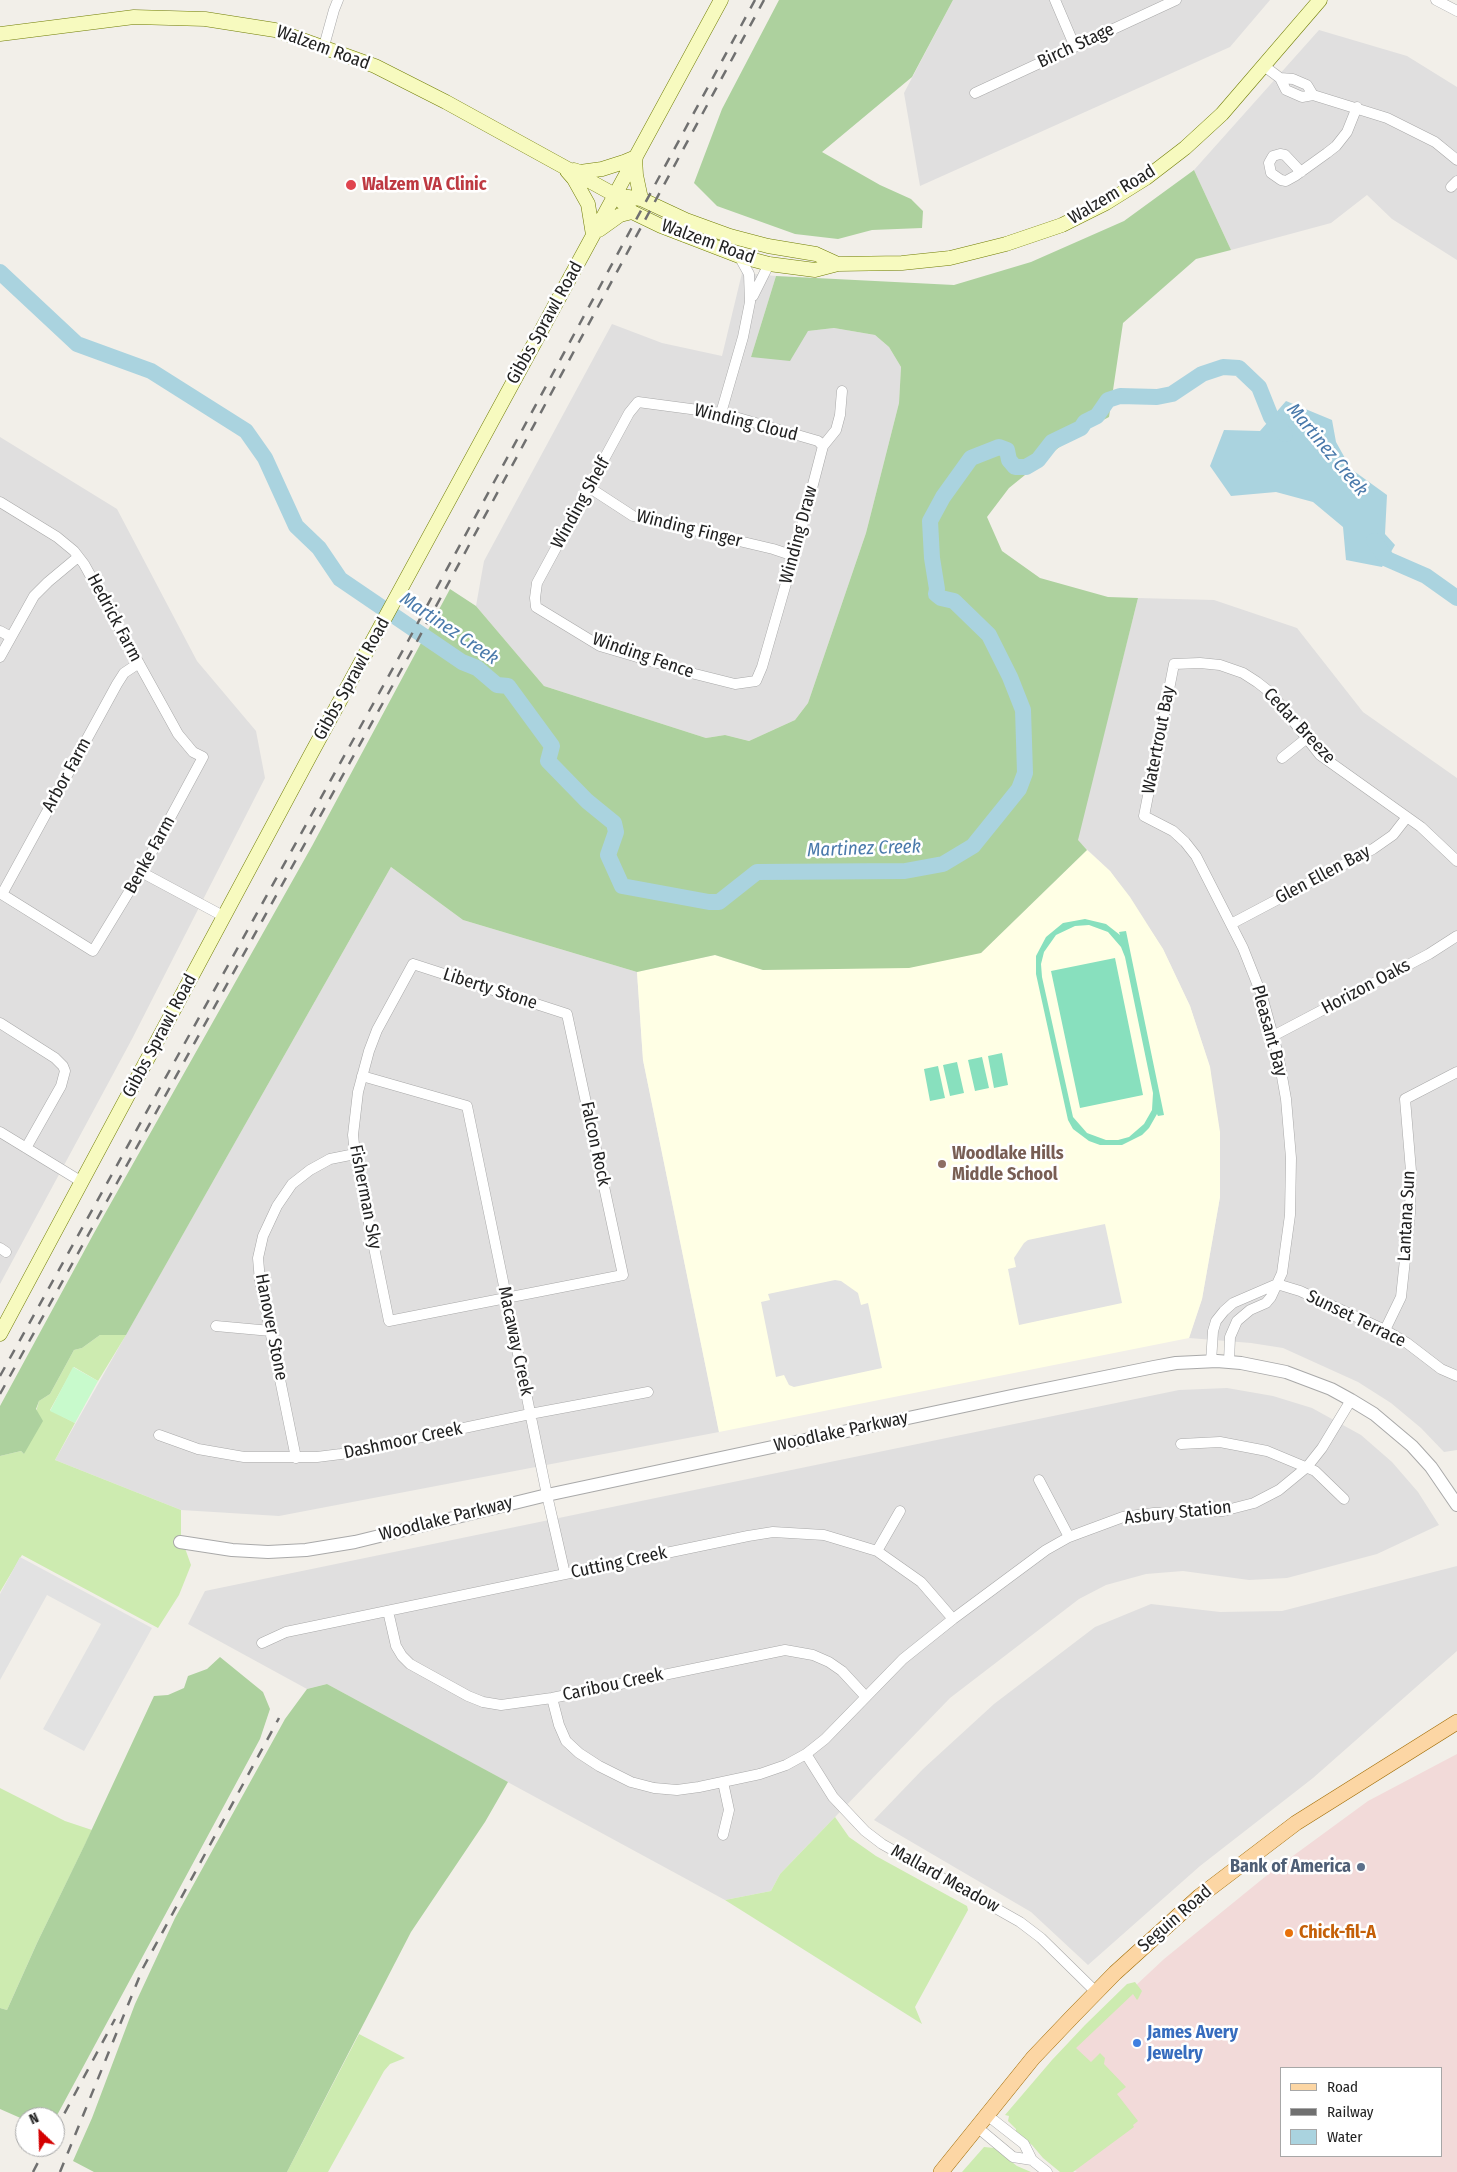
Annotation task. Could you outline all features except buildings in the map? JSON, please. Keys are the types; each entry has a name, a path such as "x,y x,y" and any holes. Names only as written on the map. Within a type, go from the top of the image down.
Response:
{"main road":[{"name":"Gibbs Sprawl Road","path":"0,1334 372,642 721,0"},
{"name":"Walzem Road","path":"0,34 125,18 170,16 239,23 275,30 324,46 393,75 615,195 632,212 679,234 739,256 769,264 814,270 838,264 902,263 950,258 1006,244 1062,226 1106,203 1146,178 1185,148 1222,114 1320,0"},
{"path":"563,166 580,172 602,169 636,156 636,175 641,199"},
{"path":"563,166 574,179 588,204 592,235 620,215 632,212"},
{"name":"Walzem Road","path":"615,195 641,199 711,230 768,246 816,254 838,264"},
{"name":"Seguin Road","path":"941,2172 1033,2058 1096,1992 1154,1936 1200,1896 1296,1823 1457,1722"}],"street":[{"path":"324,46 338,0"},
{"path":"1055,0 1075,47"},
{"name":"Birch Stage","path":"975,93 1176,0"},
{"path":"1436,0 1457,12"},
{"path":"1264,66 1280,78 1293,78 1307,85 1313,95 1357,107 1414,130 1435,142 1457,160"},
{"path":"1301,172 1336,146 1347,132 1357,107"},
{"path":"739,256 749,274 750,302"},
{"path":"720,413 743,337 750,302 763,272 769,264"},
{"name":"Winding Draw","path":"756,681 762,667 794,556 823,446 836,430 840,415 842,391"},
{"name":"Winding Cloud","path":"638,402 720,413 818,441 823,446"},
{"name":"Winding Shelf","path":"536,607 537,583 629,413 638,402"},
{"name":"Winding Finger","path":"590,488 633,516 773,549 794,556"},
{"name":"Hedrick Farm","path":"0,502 58,537 78,557 92,576 178,734 193,752 203,757"},
{"path":"0,657 10,637 40,589 78,557"},
{"name":"Winding Fence","path":"536,607 600,646 735,684 756,681"},
{"path":"0,631 10,637"},
{"name":"Arbor Farm","path":"1,893 117,684 124,673 139,663"},
{"name":"Cedar Breeze","path":"1174,664 1200,663 1220,665 1243,673 1272,693 1320,754 1421,827 1457,861"},
{"name":"Watertrout Bay","path":"1144,816 1174,664"},
{"path":"1282,758 1307,738"},
{"name":"Benke Farm","path":"1,893 93,951 141,872 203,757"},
{"name":"Pleasant Bay","path":"1144,816 1172,831 1185,842 1196,856 1231,924 1243,948 1262,996 1273,1036 1286,1099 1291,1158 1290,1215 1284,1260 1277,1284 1266,1303 1243,1315"},
{"name":"Glen Ellen Bay","path":"1231,924 1373,849 1393,834 1408,817"},
{"path":"141,872 225,917"},
{"name":"Horizon Oaks","path":"1273,1036 1429,954 1457,936"},
{"name":"Liberty Stone","path":"413,964 568,1014"},
{"name":"Fisherman Sky","path":"413,964 377,1030 362,1076 353,1135 355,1154 389,1321 506,1298"},
{"name":"Falcon Rock","path":"506,1298 623,1275 568,1014"},
{"path":"0,1023 55,1058 65,1071 61,1086 26,1148"},
{"name":"Lantana Sun","path":"1385,1330 1401,1297 1409,1231 1411,1171 1406,1099 1457,1072"},
{"name":"Macaway Creek","path":"362,1076 467,1106 565,1574"},
{"path":"0,1134 82,1182"},
{"name":"Hanover Stone","path":"296,1458 260,1281 258,1258 263,1236 276,1206 292,1184 310,1170 330,1159 355,1154"},
{"path":"1211,1362 1213,1331 1216,1322 1224,1311 1233,1303 1277,1284"},
{"name":"Sunset Terrace","path":"1277,1284 1300,1291 1385,1330 1407,1343 1441,1369 1457,1376"},
{"path":"1229,1362 1230,1337 1237,1321 1243,1315 1233,1303"},
{"path":"216,1326 271,1331"},
{"name":"Woodlake Parkway","path":"180,1542 232,1550 268,1552 306,1550 355,1542 547,1495 1154,1366 1176,1363 1229,1362 1286,1372 1331,1389 1374,1414 1412,1446 1431,1467 1457,1505"},
{"name":"Dashmoor Creek","path":"159,1434 198,1449 223,1454 244,1457 296,1458 341,1454 530,1414 648,1392"},
{"name":"Asbury Station","path":"552,1698 559,1725 566,1741 579,1754 631,1782 654,1788 677,1790 760,1774 786,1765 806,1754 825,1739 903,1659 953,1619 1046,1550 1069,1537 1123,1517 1154,1513 1223,1511 1254,1503 1278,1490 1307,1467 1322,1448 1351,1400"},
{"path":"1181,1444 1220,1442 1244,1445 1267,1451 1307,1467 1323,1476 1344,1499"},
{"path":"1039,1480 1069,1537"},
{"path":"877,1551 900,1511"},
{"name":"Cutting Creek","path":"262,1643 286,1632 773,1532 824,1535 877,1551 921,1582 953,1619"},
{"name":"Caribou Creek","path":"388,1611 396,1646 410,1664 468,1696 483,1702 501,1705 552,1698 785,1650 813,1655 829,1662 842,1671 866,1697"},
{"name":"Mallard Meadow","path":"806,1754 834,1797 865,1831 882,1844 1020,1922 1041,1938 1096,1992"},
{"path":"723,1782 729,1810 723,1835"},
{"path":"987,2115 1024,2144 1032,2160 1047,2172"},
{"path":"977,2127 1013,2157 1032,2160"}],"shaded area":[{"path":"953,0 1270,0 1230,47 920,186 904,93"},
{"path":"1319,30 1407,56 1457,87 1457,260 1392,219 1367,195 1331,223 1231,250 1194,170"},
{"path":"742,273 776,276 751,357 808,331 834,328 875,335 889,347 901,367 899,403 866,533 808,703 795,720 749,741 725,735 706,738 544,686 476,606 484,561 612,324 662,343 722,356"},
{"path":"0,437 117,509 197,661 256,731 265,778 132,1039 0,1284"},
{"path":"1138,598 1214,600 1297,628 1363,712 1457,778 1457,1450 1444,1452 1421,1428 1391,1403 1358,1382 1283,1348 1251,1343 1189,1338 1202,1299 1220,1197 1210,1067 1190,1006 1163,949 1110,871 1077,840"},
{"name":"Woodlake Hills Middle School","path":"1087,850 1110,871 1130,897 1163,949 1190,1006 1210,1067 1220,1132 1220,1197 1202,1299 1189,1338 719,1432 643,1060 637,972 715,955 763,970 981,953"},
{"path":"391,867 463,920 637,972 643,1060 719,1432 279,1516 181,1510 55,1460"},
{"path":"1105,1224 1122,1303 1019,1325 1008,1269 1016,1267 1014,1258 1024,1243 1028,1240"},
{"path":"835,1280 841,1281 858,1293 861,1305 868,1303 882,1368 794,1387 789,1385 784,1375 776,1377 761,1302 770,1300 768,1294"},
{"path":"1227,1388 1273,1396 1312,1408 1361,1435 1392,1462 1418,1492 1439,1525 1377,1554 1287,1578 1249,1580 1183,1571 1146,1574 1106,1585 1079,1599 950,1698 780,1874 771,1891 725,1900 327,1684 307,1689 188,1624 205,1591 1179,1390"},
{"path":"20,1557 152,1628 84,1751 43,1729 101,1624 47,1595 0,1680 0,1594"},
{"path":"1457,1566 1457,1651 1313,1778 1200,1866 1088,1965 1031,1912 874,1820 923,1769 994,1704 1095,1627 1151,1604 1220,1612 1282,1611"},
{"path":"1457,1754 1457,2172 1077,2172 1011,2121 1101,2018 1164,1959 1271,1872 1368,1801"}],"green space":[{"path":"779,0 953,0 912,77 822,152 880,185 911,199 923,211 922,228 872,230 838,239 795,234 717,206 694,183 722,109"},
{"path":"1194,170 1231,250 1196,259 1123,323 1109,417 1073,436 1009,488 987,517 1002,551 1040,578 1108,597 1138,598 1078,840 1087,850 981,953 909,968 763,970 715,955 637,972 463,920 391,867 126,1335 100,1335 82,1348 74,1350 50,1394 39,1401 36,1409 43,1421 24,1454 21,1451 0,1456 0,1406 94,1233 312,846 450,589 476,606 544,686 706,738 725,735 749,741 795,720 808,703 866,533 899,403 901,367 889,347 875,335 834,328 808,331 790,361 751,357 776,276 954,285 1031,262 1124,221"},
{"path":"1085,919 1106,924 1120,935 1119,932 1126,931 1164,1115 1158,1116 1157,1114 1149,1128 1142,1135 1122,1145 1100,1145 1089,1141 1073,1129 1068,1120 1036,974 1036,956 1046,937 1063,923","holes":["1089,925 1108,932 1121,947 1125,957 1153,1093 1152,1110 1144,1124 1129,1137 1118,1140 1106,1140 1087,1133 1073,1117 1042,977 1041,964 1044,952 1056,935 1075,926"]},
{"path":"1115,958 1143,1095 1080,1108 1051,971"},
{"path":"1002,1053 1008,1085 994,1088 988,1056"},
{"path":"982,1057 989,1088 975,1091 968,1060"},
{"path":"957,1062 964,1093 950,1096 943,1065"},
{"path":"938,1066 945,1098 930,1101 924,1069"},
{"path":"100,1335 126,1335 98,1381 74,1367 50,1410 75,1423 55,1460 181,1510 181,1537 191,1565 179,1595 158,1628 22,1555 0,1592 0,1456 21,1451 24,1454 39,1401 50,1394 74,1350 82,1348"},
{"path":"73,1367 98,1381 75,1423 50,1411"},
{"path":"220,1657 263,1692 270,1709 260,1739 61,2107 15,2107 15,2116 0,2109 0,2008 7,2010 154,1696 168,1695 184,1688 188,1676 207,1669"},
{"path":"327,1684 508,1782 485,1822 411,1932 287,2172 94,2172 73,2161 92,2118 135,2004 175,1918 285,1719 307,1689"},
{"path":"0,1788 65,1821 92,1830 7,2010 0,2008"},
{"path":"835,1817 849,1837 876,1856 967,1906 968,1910 915,2007 922,2024 725,1900 771,1891 780,1874"},
{"path":"1135,1982 1142,1991 1138,1999 1133,1994 1076,2048 1091,2062 1100,2053 1105,2058 1104,2064 1126,2087 1117,2094 1138,2121 1133,2125 1134,2127 1073,2172 1060,2172 1043,2158 1032,2145 1016,2133 1016,2129 1008,2121 1009,2116 1005,2115 1085,2025 1127,1984"},
{"path":"359,2034 405,2058 390,2064 384,2071 328,2172 287,2172"},
{"path":"984,2147 994,2148 1017,2166 1031,2172 962,2172"}],"water":[{"path":"1286,401 1332,420 1336,442 1351,469 1387,495 1385,534 1395,545 1382,567 1346,560 1343,527 1313,502 1276,492 1231,496 1210,466 1224,430 1260,431"}],"waterway":[{"name":"Martinez Creek","path":"0,272 77,344 151,371 246,431 265,458 296,526 319,548 340,579 462,662 477,668 497,685 508,686 552,746 548,761 587,801 614,823 616,832 608,855 622,886 709,902 719,902 757,872 905,871 943,864 973,846 1019,789 1025,773 1023,710 1010,677 989,635 954,601 941,598 936,594 930,521 943,497 971,458 999,447 1007,450 1009,460 1015,467 1026,467 1038,460 1052,442 1081,428 1085,422 1097,416 1108,400 1120,396 1157,397 1172,394 1202,374 1223,367 1239,368 1259,387 1271,417 1285,434"},
{"name":"Martinez Creek","path":"1374,541 1387,559 1426,576 1457,598"}],"railway":[{"path":"0,1376 408,641 755,0"},
{"path":"0,1394 415,645 764,0"},
{"path":"60,2172 143,1968 279,1718"},
{"path":"65,2112 115,2019"},
{"path":"33,2172 41,2157"}],"place":[{"name":"Walzem VA Clinic","path":"351,185"},
{"name":"Woodlake Hills Middle School","path":"942,1164"},
{"name":"Bank of America","path":"1361,1867"},
{"name":"Chick-fil-A","path":"1289,1933"},
{"name":"James Avery Jewelry","path":"1137,2043"}]}
